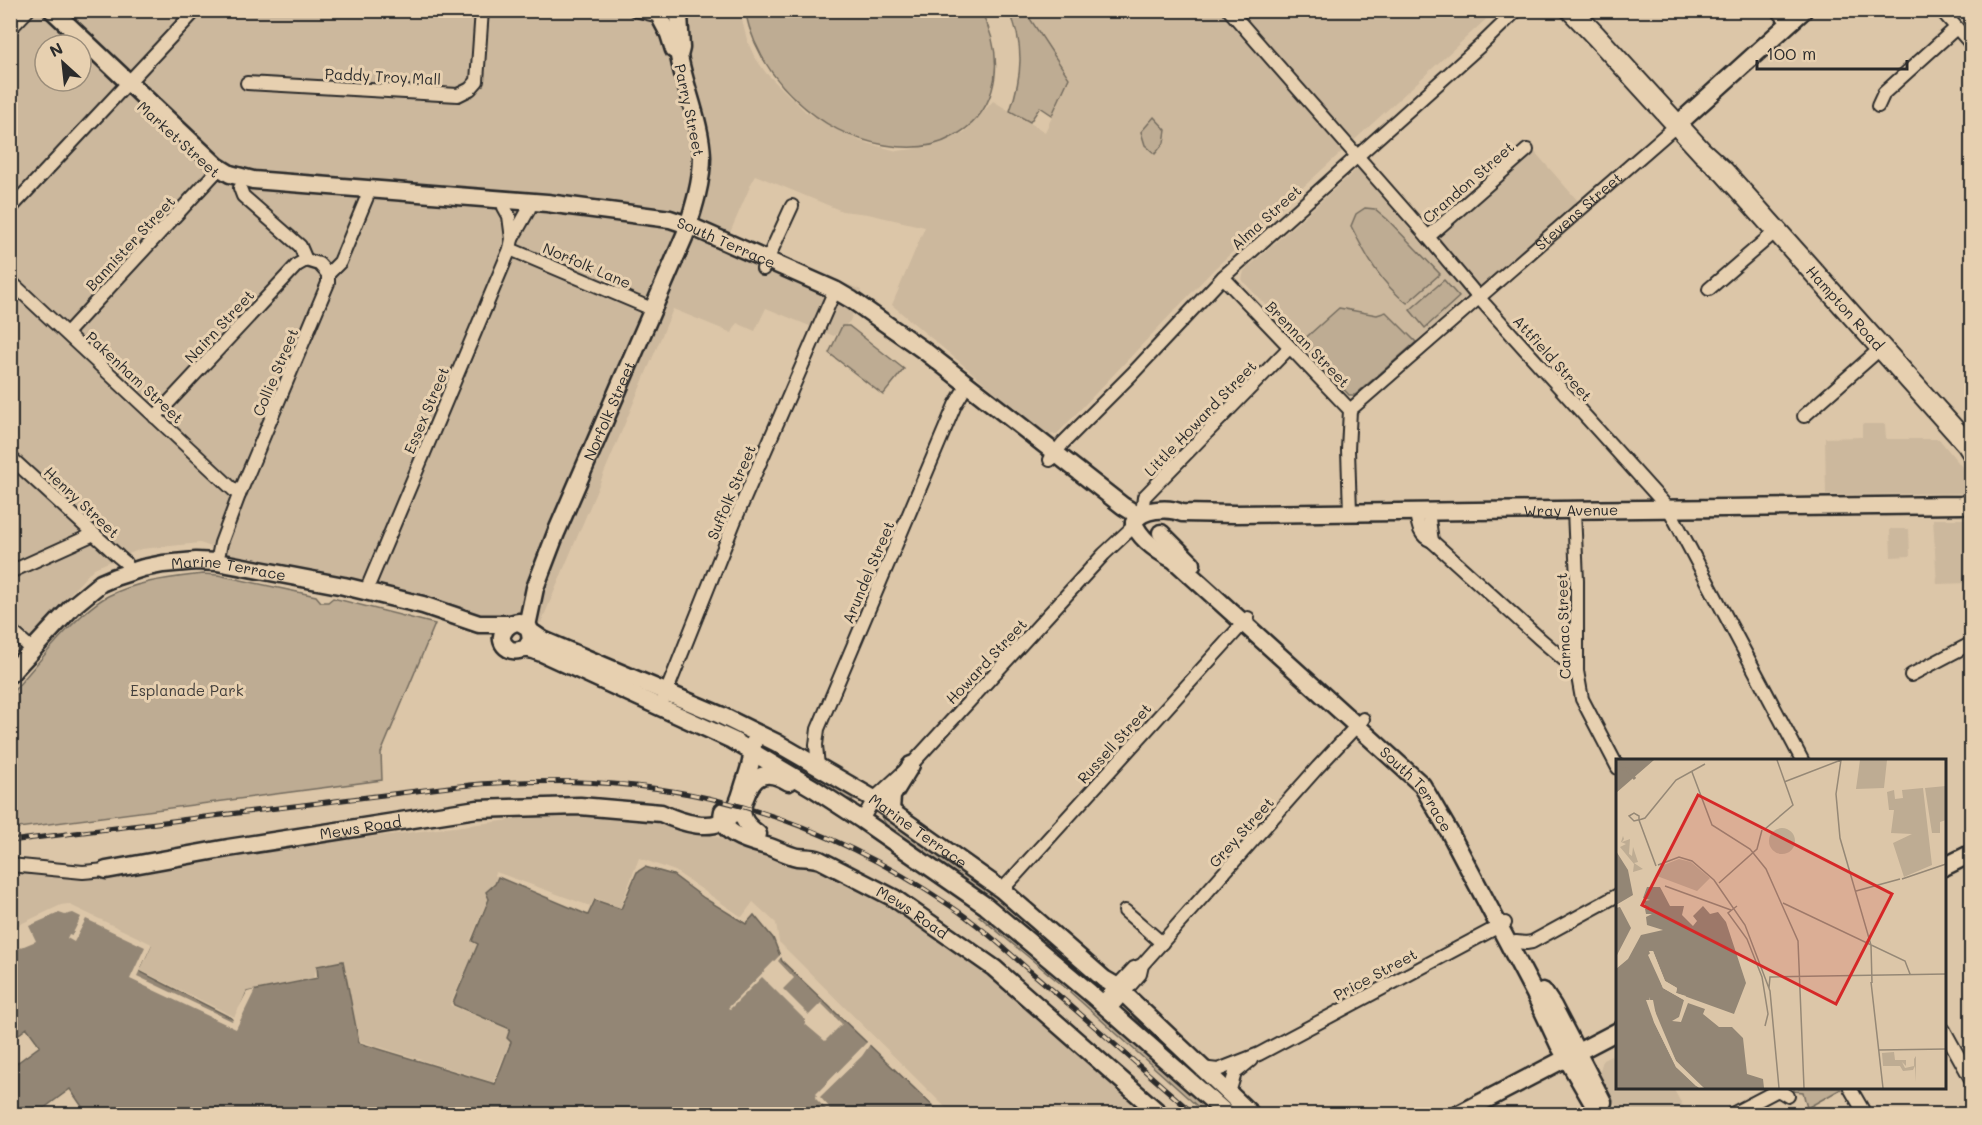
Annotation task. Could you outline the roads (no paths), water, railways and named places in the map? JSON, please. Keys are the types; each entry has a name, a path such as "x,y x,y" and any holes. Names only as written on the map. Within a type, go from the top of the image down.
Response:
{"main road":[{"name":"Hampton Road","path":"1571,10 1681,122 1705,143 1724,172 1970,448"},
{"name":"Hampton Road","path":"1582,10 1681,122"}],"street":[{"path":"10,209 196,10"},
{"path":"635,10 656,15 667,21 680,13"},
{"name":"Attfield Street","path":"1229,10 1479,298 1669,508 1801,759"},
{"name":"Alma Street","path":"1053,457 1063,443 1223,277 1462,63 1517,10"},
{"path":"1778,10 1789,24"},
{"name":"Stevens Street","path":"1350,410 1681,122 1804,10"},
{"path":"1941,10 1971,45"},
{"path":"10,29 42,11 65,33"},
{"name":"Market Street","path":"42,11 238,182 243,196 300,246 306,260 319,264 328,274"},
{"name":"Parry Street","path":"679,56 681,48 680,13"},
{"name":"Paddy Troy Mall","path":"247,83 458,95 470,89 477,81 483,14"},
{"name":"Parry Street","path":"656,15 669,34 679,56 702,157 697,196 686,230"},
{"path":"1878,106 1884,93 1956,28"},
{"name":"Market Street","path":"93,59 126,85 215,173 229,183 238,182"},
{"name":"Crandon Street","path":"1428,237 1527,150"},
{"name":"Bannister Street","path":"67,333 215,173"},
{"name":"South Terrace","path":"238,182 263,181 547,203 670,219 686,230 833,294 890,325 1053,457 1120,517 1140,521 1156,515 1163,529 1197,570 1246,620"},
{"name":"South Terrace","path":"238,182 367,197 529,209 686,230"},
{"name":"Collie Street","path":"218,562 221,543 239,495 328,283 328,274 340,262 367,197"},
{"path":"504,207 509,216 511,244"},
{"path":"765,265 792,207"},
{"name":"Essex Street","path":"366,591 511,244 529,209"},
{"name":"Norfolk Street","path":"517,628 513,619 535,588 686,230"},
{"path":"1710,289 1776,231"},
{"name":"Norfolk Lane","path":"511,244 652,309"},
{"name":"Nairn Street","path":"155,417 297,265 306,260"},
{"name":"Brennan Street","path":"1223,277 1350,410 1348,450 1350,512"},
{"name":"Pakenham Street","path":"10,281 239,495"},
{"name":"South Terrace","path":"833,294 962,393 1053,457"},
{"name":"Suffolk Street","path":"663,699 735,520 833,294"},
{"name":"Little Howard Street","path":"1140,521 1144,497 1289,348"},
{"path":"1804,416 1881,348"},
{"name":"Arundel Street","path":"818,767 816,745 818,729 962,393"},
{"name":"Henry Street","path":"10,457 126,563 129,572"},
{"name":"Wray Avenue","path":"1140,521 1166,510 1176,510 1182,513 1422,512 1968,505"},
{"name":"Carnac Street","path":"1574,510 1577,671 1582,699 1616,766"},
{"path":"1422,512 1418,526 1426,539 1432,541 1577,671"},
{"path":"1140,521 1152,537 1182,513"},
{"name":"South Terrace","path":"1140,521 1156,550 1174,560 1246,620 1360,722 1422,785 1503,924 1575,1060 1609,1114"},
{"name":"Howard Street","path":"862,820 874,799 911,765 1104,554 1140,521"},
{"path":"10,572 94,534"},
{"name":"Marine Terrace","path":"10,674 73,606 88,593 115,576 174,563 196,561 218,562 366,591 423,605 478,624 517,628 663,699 732,740 750,754 813,788 862,820 986,906 1105,1006 1227,1114"},
{"name":"Russell Street","path":"1002,890 1246,620"},
{"path":"517,628 531,640 526,648"},
{"name":"Marine Terrace","path":"517,628 506,647 511,650 526,648 663,699 720,715 777,742 891,810 1002,890 1104,979 1120,990 1251,1114"},
{"path":"10,630 32,649"},
{"path":"1911,675 1971,644"},
{"path":"720,715 750,737 750,754 754,764 743,807 743,818 758,834"},
{"name":"Grey Street","path":"1105,1006 1120,990 1134,968 1142,965 1317,767 1360,722"},
{"path":"777,742 750,754 720,818 803,851 810,857"},
{"path":"891,810 892,796 911,765"},
{"path":"746,795 754,781 766,774 813,788"},
{"name":"Mews Road","path":"10,865 83,872 106,870 228,848 477,809 580,806 660,813 698,825 720,818 729,831 736,836 797,857 810,857 894,898 994,968 1160,1114"},
{"path":"1946,856 1969,852"},
{"path":"1946,866 1969,852"},
{"path":"1516,942 1527,944 1532,942 1616,896"},
{"path":"1125,911 1162,943"},
{"name":"South Terrace","path":"1503,924 1516,942 1575,1060 1599,1114"},
{"name":"Price Street","path":"1200,1067 1218,1070 1259,1054 1503,924"},
{"path":"1479,1114 1575,1060 1616,1031"},
{"path":"1946,1034 1971,1081"},
{"path":"1459,1114 1616,1042"},
{"name":"Price Street","path":"1229,1093 1235,1073 1259,1054"},
{"path":"1851,1089 1865,1114"},
{"path":"1732,1114 1778,1090 1788,1096"}],"railway":[{"path":"10,841 449,787 518,782 584,782 648,787 710,798 771,815 830,839 890,868 949,905 991,936 1194,1114"}],"park label":[{"name":"Esplanade Park","path":"187,690"}]}
